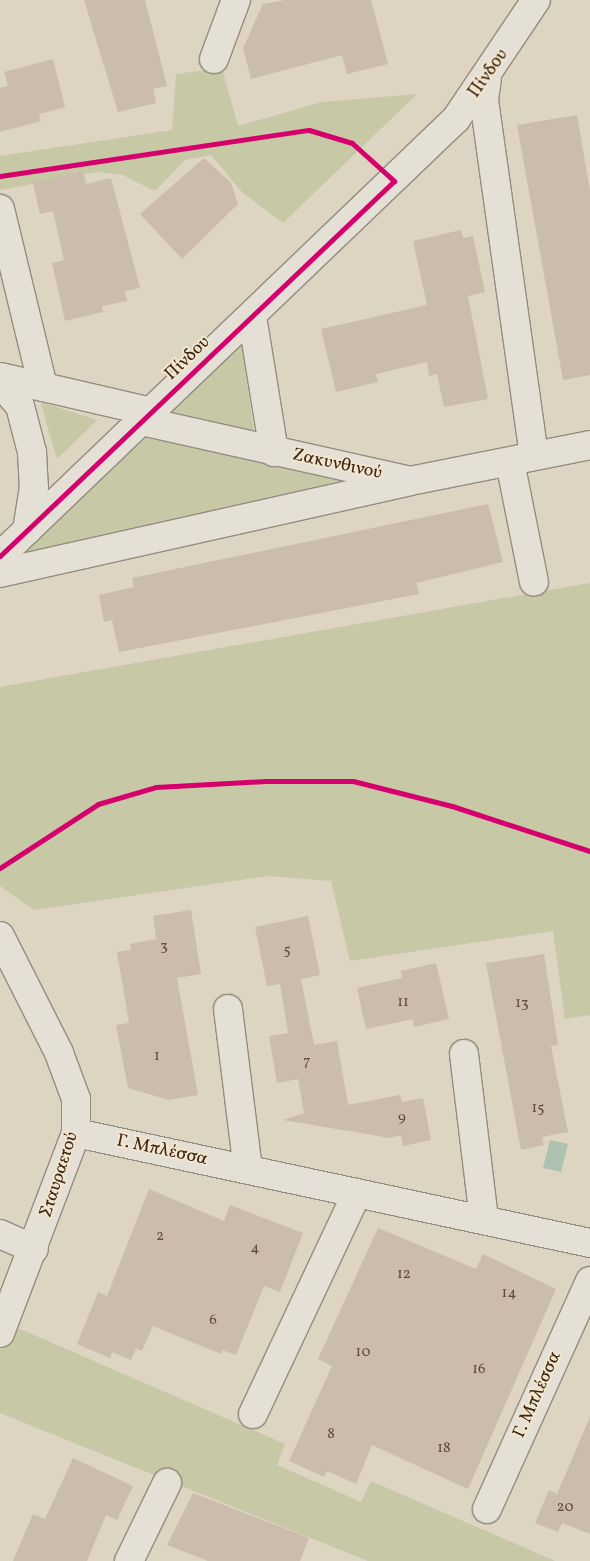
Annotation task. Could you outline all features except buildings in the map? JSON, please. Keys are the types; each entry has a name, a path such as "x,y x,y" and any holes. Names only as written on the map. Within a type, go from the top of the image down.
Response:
{"street":[{"path":"214,58 236,0"},
{"name":"Πίνδου","path":"0,556 456,119 487,78 536,0"},
{"path":"487,78 484,100 534,582"},
{"path":"0,209 43,387"},
{"path":"252,316 274,452"},
{"name":"Ζακυνθινού","path":"0,377 43,387 274,452 410,481 590,445"},
{"path":"0,383 20,406 32,452 34,487 27,530"},
{"path":"0,573 410,481"},
{"name":"Σταυραετού","path":"0,936 10,977 76,1099 76,1133 34,1249 0,1332"},
{"path":"228,1009 248,1169"},
{"path":"464,1054 484,1220"},
{"name":"Γ. Μπλέσσα","path":"76,1133 590,1243"},
{"path":"252,1414 357,1193"},
{"path":"0,1234 34,1249"},
{"name":"Γ. Μπλέσσα","path":"486,1510 590,1281"},
{"path":"129,1561 167,1483"}],"shaded area":[{"path":"222,68 238,126 322,102 417,94 283,223 243,193 211,155 185,160 155,191 123,175 97,172 0,190 0,156 172,130 176,74"},
{"path":"239,328 255,438 155,410"},
{"path":"44,403 97,420 57,459 41,404"},
{"path":"140,424 367,488 3,561"},
{"path":"590,583 590,1015 565,1019 553,931 350,961 331,881 268,876 34,910 0,886 0,687"},
{"path":"550,1140 568,1144 561,1172 543,1168"},
{"path":"4,1322 285,1444 277,1465 361,1502 371,1481 555,1561 368,1561 0,1413 0,1333"}],"cycle path":[{"path":"0,176 309,130 352,143 394,181 0,556"},
{"path":"0,868 98,804 156,787 266,781 353,781 452,806 590,851"}]}
